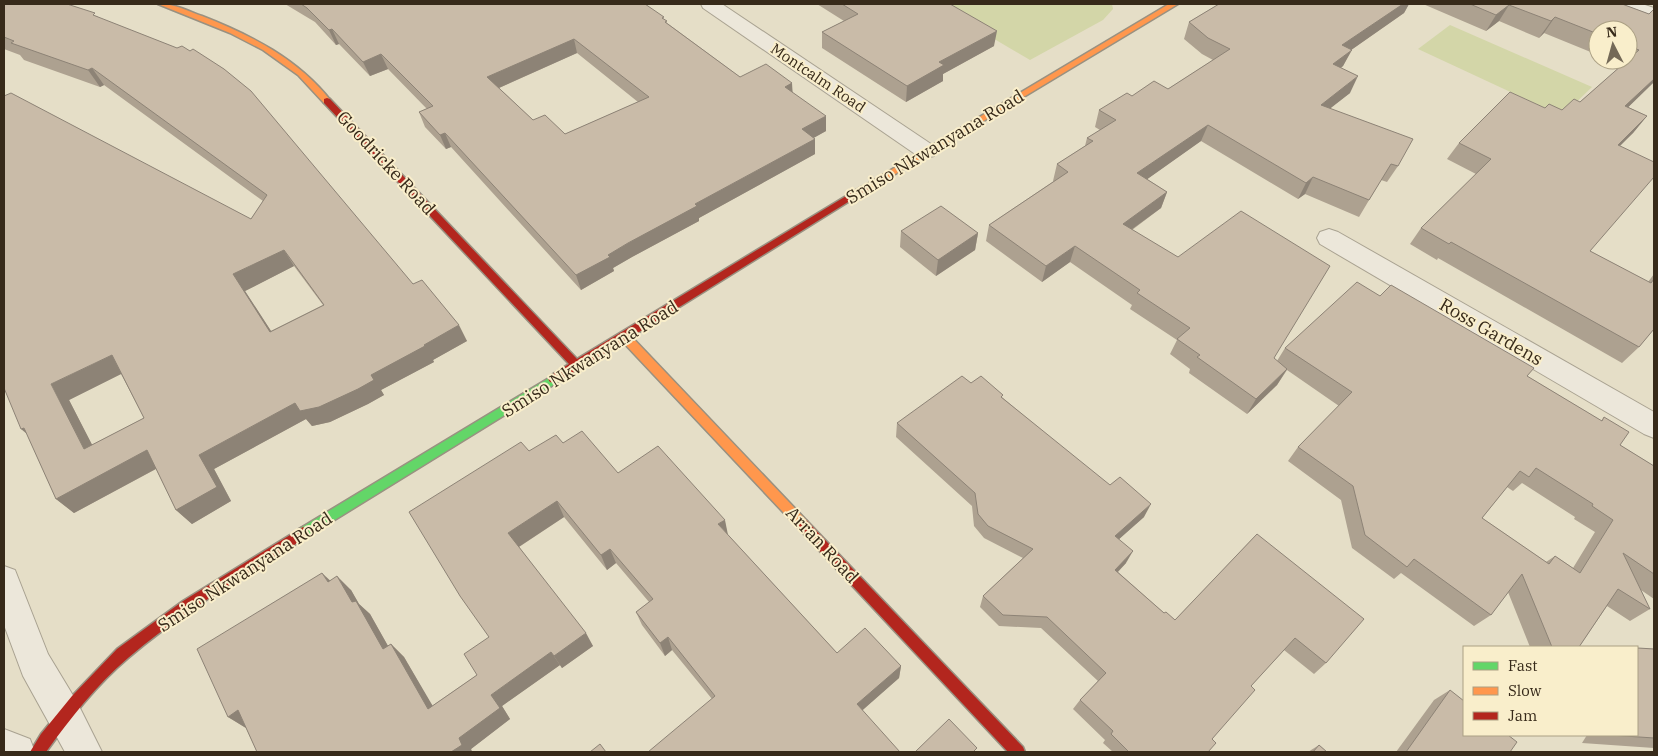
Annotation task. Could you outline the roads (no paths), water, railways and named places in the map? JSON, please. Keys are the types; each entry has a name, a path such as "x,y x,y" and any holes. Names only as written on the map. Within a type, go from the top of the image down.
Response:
{"street":[{"name":"Goodricke Road","path":"162,4 212,22 253,41 298,70 578,366"},
{"name":"Montcalm Road","path":"710,4 926,151"},
{"path":"1625,4 1654,16"},
{"name":"Smiso Nkwanyana Road","path":"37,752 65,714 111,664 162,623 212,589 1166,5"},
{"name":"Ross Gardens","path":"1329,238 1654,426"},
{"name":"Arran Road","path":"625,337 1018,752"},
{"path":"4,580 35,664 65,714 84,752"},
{"path":"4,747 17,752"}]}
